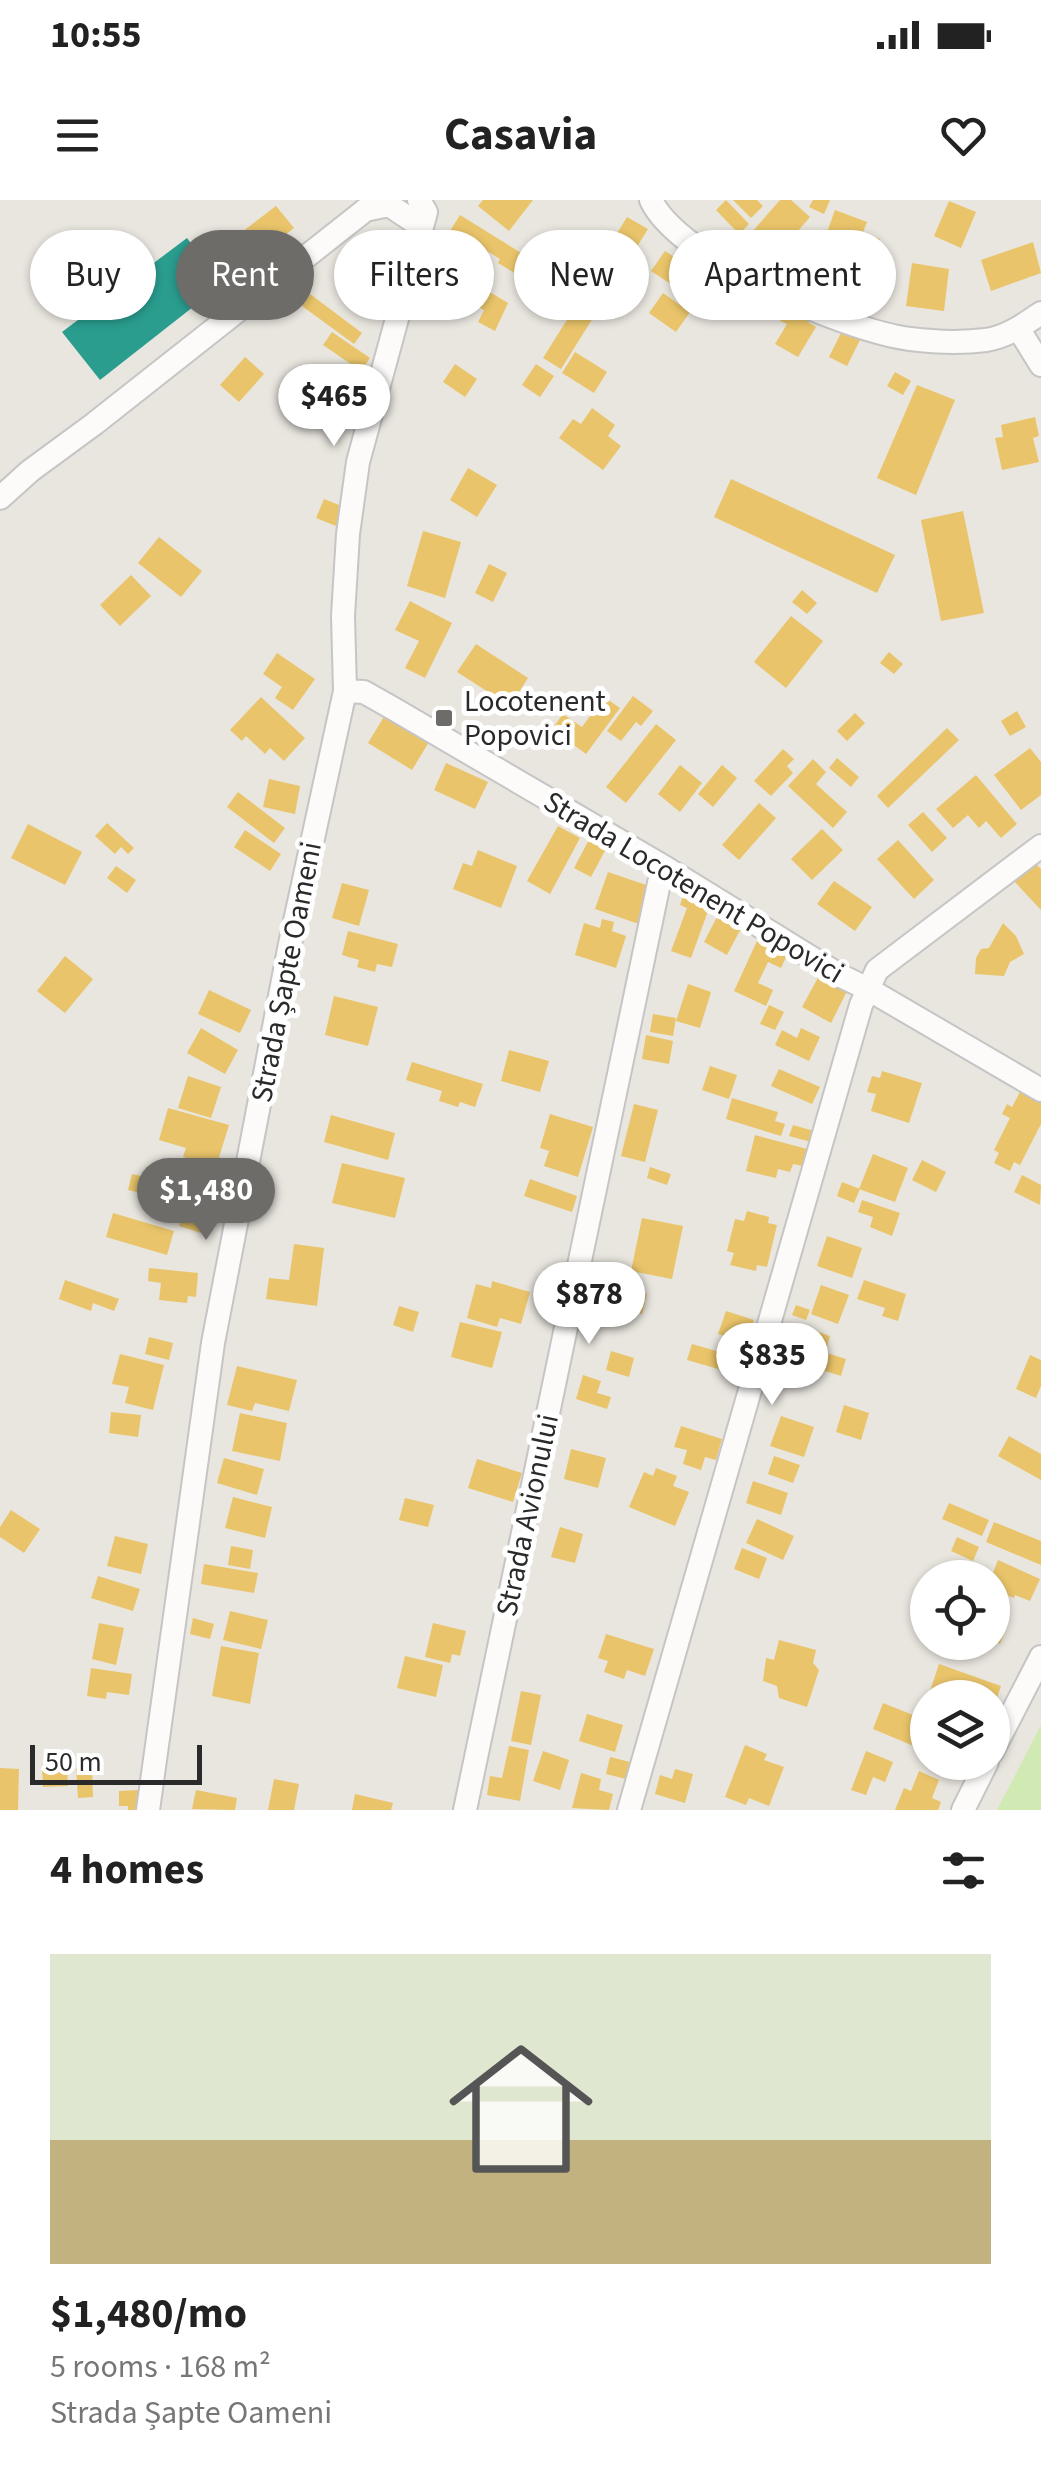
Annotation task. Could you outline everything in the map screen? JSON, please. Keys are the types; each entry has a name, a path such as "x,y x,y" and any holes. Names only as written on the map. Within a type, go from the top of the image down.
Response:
{"street":[{"path":"651,200 684,238 727,268 860,326 908,339 990,340 1041,313"},
{"path":"0,498 371,205 424,210"},
{"name":"Strada Șapte Oameni","path":"148,1810 213,1343 290,944 346,691 343,616 358,462 424,210"},
{"path":"1018,328 1041,365"},
{"name":"Strada Locotenent Popovici","path":"346,691 364,692 666,868 841,976 1041,1090"},
{"path":"629,1810 868,990 878,970 1041,846"},
{"name":"Strada Avionului","path":"465,1810 655,902 666,868"},
{"path":"1010,1717 1041,1656"},
{"path":"963,1810 978,1780"}],"green space":[{"path":"1041,1725 1041,1810 997,1810"}],"building: Homes":[{"path":"483,200 533,200 509,231 478,206"},
{"path":"726,200 749,224 743,230 735,230 716,210"},
{"path":"733,200 757,200 763,206 751,218"},
{"path":"780,200 791,200 810,217 799,230 754,230"},
{"path":"813,200 830,200 824,214 809,207"},
{"path":"949,201 976,212 961,248 934,236"},
{"path":"276,206 294,228 291,230 245,230"},
{"path":"835,210 867,222 864,230 828,230"},
{"path":"460,215 484,230 451,230"},
{"path":"627,217 648,229 647,230 619,230"},
{"path":"494,236 514,249 514,273 498,263 500,259 494,255"},
{"path":"1033,242 1041,273 991,291 981,260"},
{"path":"665,251 669,254 669,283 651,271"},
{"path":"912,263 949,269 944,311 906,306"},
{"path":"663,293 669,297 669,320 684,320 676,332 649,313"},
{"path":"494,295 508,303 495,331 478,322 494,320"},
{"path":"314,297 334,312 334,320 345,320 362,333 354,344 314,315"},
{"path":"567,320 592,320 561,369 543,358"},
{"path":"809,320 816,327 798,357 775,344 787,324 780,321"},
{"path":"845,325 863,334 847,366 829,357"},
{"path":"332,332 370,358 361,371 323,345"},
{"path":"575,352 607,372 594,393 562,373"},
{"path":"245,357 264,374 239,402 220,385"},
{"path":"455,364 477,379 465,397 443,382"},
{"path":"536,364 554,376 540,397 522,385"},
{"path":"895,372 911,381 903,395 887,386"},
{"path":"917,385 955,400 916,495 877,478"},
{"path":"592,408 615,425 608,436 621,446 603,470 559,438 573,419 581,424"},
{"path":"1035,417 1039,436 1033,438 1039,462 1002,470 995,438 1003,437 1001,425"},
{"path":"468,468 497,485 477,517 450,500"},
{"path":"731,479 895,555 877,593 714,517"},
{"path":"324,499 344,507 336,526 316,518"},
{"path":"963,511 984,613 941,621 921,520"},
{"path":"423,531 461,542 445,598 407,586"},
{"path":"159,537 202,571 181,597 138,563"},
{"path":"489,564 507,573 493,602 475,593"},
{"path":"131,575 151,596 120,626 100,605"},
{"path":"802,590 817,603 807,614 792,602"},
{"path":"410,601 452,623 425,678 405,668 419,641 395,630"},
{"path":"791,616 823,641 786,688 754,662"},
{"path":"476,644 528,678 510,706 457,672"},
{"path":"889,652 903,664 894,674 880,663"},
{"path":"277,653 315,679 293,710 275,698 282,687 263,674"},
{"path":"633,696 653,711 641,726 636,722 621,741 607,731"},
{"path":"261,697 305,738 284,761 270,748 265,754 246,736 242,741 230,730"},
{"path":"604,697 620,708 586,754 552,729 563,714 582,727"},
{"path":"1017,711 1026,727 1010,736 1001,721"},
{"path":"855,713 865,723 847,741 837,731"},
{"path":"385,715 429,742 412,770 368,743"},
{"path":"656,724 676,740 626,803 606,787"},
{"path":"947,728 959,740 888,808 877,796"},
{"path":"1030,748 1041,762 1041,795 1021,810 994,775"},
{"path":"783,749 794,759 787,766 793,773 771,796 754,781"},
{"path":"837,758 859,777 851,787 829,768"},
{"path":"813,759 826,772 816,784 847,812 833,828 788,786"},
{"path":"446,763 488,782 475,809 434,790"},
{"path":"680,765 702,783 680,812 658,794"},
{"path":"722,765 737,778 713,807 698,794"},
{"path":"976,775 1017,824 1001,838 986,821 979,828 968,815 953,828 936,809"},
{"path":"269,779 300,786 295,814 263,807"},
{"path":"238,792 285,828 274,843 227,807"},
{"path":"759,803 776,818 739,860 722,845"},
{"path":"923,812 947,838 932,852 908,825"},
{"path":"107,823 134,848 128,854 121,847 115,854 95,836"},
{"path":"28,824 82,852 65,885 11,858"},
{"path":"558,826 580,838 550,894 527,881"},
{"path":"822,829 843,850 812,880 791,859"},
{"path":"245,830 281,854 270,871 234,847"},
{"path":"591,836 608,845 591,877 574,868"},
{"path":"898,840 934,880 914,899 877,859"},
{"path":"478,850 517,866 501,908 453,889 463,863 472,866"},
{"path":"1034,862 1041,869 1041,910 1014,881"},
{"path":"116,866 136,880 127,893 107,878"},
{"path":"608,872 652,887 639,924 595,909"},
{"path":"834,881 872,907 855,931 817,904"},
{"path":"342,883 369,890 359,926 332,918"},
{"path":"685,890 712,900 691,958 671,951 687,908 680,905"},
{"path":"732,914 745,921 727,955 704,942 718,915 729,921"},
{"path":"602,919 614,922 612,931 626,936 616,968 575,955 584,923 600,928"},
{"path":"1003,923 1016,936 1024,954 1010,962 1004,976 975,974 976,958 981,949 989,948"},
{"path":"348,931 398,944 392,967 377,964 375,972 357,967 359,960 342,955"},
{"path":"757,941 787,955 781,968 768,962 758,983 773,990 766,1006 734,991"},
{"path":"65,956 93,979 65,1013 37,991"},
{"path":"820,974 848,989 831,1023 802,1007"},
{"path":"688,984 711,992 700,1028 676,1021"},
{"path":"209,990 251,1010 240,1033 198,1014"},
{"path":"334,996 378,1007 368,1046 325,1035"},
{"path":"769,1005 784,1012 775,1030 760,1024"},
{"path":"653,1014 676,1018 673,1036 650,1032"},
{"path":"201,1028 238,1050 225,1074 187,1053"},
{"path":"801,1028 820,1037 809,1061 775,1045 782,1030 797,1038"},
{"path":"646,1035 673,1041 669,1064 642,1059"},
{"path":"509,1050 549,1061 540,1092 501,1081"},
{"path":"412,1062 483,1084 475,1107 439,1101 442,1091 406,1080"},
{"path":"710,1066 737,1075 729,1099 702,1090"},
{"path":"779,1069 820,1087 812,1104 771,1086"},
{"path":"882,1071 922,1083 909,1123 871,1111 876,1094 867,1092 872,1076 880,1078"},
{"path":"188,1076 221,1087 211,1118 178,1108"},
{"path":"1021,1090 1041,1100 1041,1124 1020,1165 1014,1162 1010,1171 994,1163 999,1153 994,1150 1010,1118 1002,1114 1007,1104 1012,1107"},
{"path":"732,1098 778,1112 775,1121 785,1124 781,1136 726,1119"},
{"path":"634,1104 658,1110 645,1162 621,1156"},
{"path":"168,1108 229,1125 216,1167 183,1157 186,1148 159,1140"},
{"path":"550,1114 593,1127 578,1177 544,1166 549,1151 540,1148"},
{"path":"331,1115 395,1133 388,1160 324,1142"},
{"path":"793,1125 814,1131 811,1142 789,1136"},
{"path":"755,1135 807,1149 803,1166 793,1164 790,1172 778,1169 776,1178 746,1171"},
{"path":"873,1154 908,1168 895,1202 859,1189"},
{"path":"922,1160 946,1172 936,1192 912,1180"},
{"path":"342,1163 405,1178 395,1218 332,1203"},
{"path":"650,1167 671,1174 667,1185 647,1178"},
{"path":"132,1174 183,1185 178,1202 128,1190"},
{"path":"1022,1175 1041,1185 1040,1205 1014,1192"},
{"path":"530,1179 577,1196 572,1212 524,1196"},
{"path":"842,1182 860,1189 854,1203 837,1196"},
{"path":"862,1200 900,1213 892,1236 870,1227 873,1217 858,1212"},
{"path":"185,1204 211,1211 204,1234 179,1226"},
{"path":"747,1211 769,1217 768,1223 777,1225 767,1267 757,1265 756,1271 730,1265 734,1253 727,1251 735,1219 744,1221"},
{"path":"113,1213 174,1231 167,1255 106,1237"},
{"path":"642,1218 683,1226 672,1279 631,1271"},
{"path":"827,1236 862,1248 852,1278 817,1266"},
{"path":"294,1244 324,1248 317,1306 266,1299 269,1278 289,1280"},
{"path":"149,1268 198,1273 196,1297 188,1296 187,1303 159,1300 161,1283 148,1281"},
{"path":"65,1280 119,1299 114,1311 93,1303 91,1311 59,1299"},
{"path":"595,1280 647,1294 642,1314 589,1300"},
{"path":"864,1280 906,1294 898,1321 882,1316 885,1308 857,1299"},
{"path":"492,1281 530,1292 521,1324 500,1318 497,1327 467,1318 476,1284 491,1288"},
{"path":"821,1285 849,1295 838,1324 811,1314"},
{"path":"796,1305 810,1310 806,1320 792,1315"},
{"path":"399,1306 419,1312 413,1332 393,1325"},
{"path":"726,1311 754,1320 747,1343 718,1334"},
{"path":"460,1322 502,1332 492,1368 451,1357"},
{"path":"811,1329 830,1336 827,1347 807,1341"},
{"path":"149,1337 173,1343 169,1360 145,1354"},
{"path":"692,1344 730,1355 725,1371 687,1360"},
{"path":"814,1349 846,1359 841,1376 809,1366"},
{"path":"611,1351 634,1358 629,1377 606,1370"},
{"path":"120,1354 164,1365 153,1410 125,1403 129,1387 112,1384"},
{"path":"1030,1355 1041,1360 1041,1386 1036,1398 1016,1389"},
{"path":"237,1366 297,1380 289,1411 255,1403 252,1411 227,1405"},
{"path":"583,1375 601,1381 597,1393 611,1397 607,1409 576,1399"},
{"path":"844,1405 869,1413 861,1440 836,1432"},
{"path":"111,1412 141,1415 138,1437 109,1433"},
{"path":"240,1413 287,1423 280,1461 232,1451"},
{"path":"781,1416 814,1427 804,1457 770,1446"},
{"path":"681,1426 722,1439 716,1460 705,1457 701,1470 683,1464 687,1450 674,1447"},
{"path":"1009,1436 1041,1454 1041,1480 998,1456"},
{"path":"571,1449 606,1458 598,1488 564,1479"},
{"path":"774,1456 800,1465 793,1483 768,1474"},
{"path":"224,1458 264,1469 257,1495 217,1483"},
{"path":"477,1459 522,1473 513,1502 468,1488"},
{"path":"656,1468 677,1476 673,1486 689,1492 675,1526 629,1507 644,1472 653,1476"},
{"path":"753,1481 788,1493 781,1515 746,1503"},
{"path":"233,1497 272,1507 265,1538 225,1528"},
{"path":"405,1498 434,1505 428,1527 399,1520"},
{"path":"949,1503 989,1520 982,1536 942,1519"},
{"path":"11,1510 40,1529 24,1553 0,1537 0,1527"},
{"path":"757,1519 794,1536 783,1560 746,1543"},
{"path":"994,1522 1041,1541 1041,1565 986,1542"},
{"path":"560,1527 583,1534 575,1563 551,1557"},
{"path":"115,1536 148,1544 141,1574 107,1566"},
{"path":"957,1537 979,1547 973,1560 951,1551"},
{"path":"231,1546 253,1550 250,1569 228,1565"},
{"path":"742,1548 767,1558 759,1579 734,1569"},
{"path":"204,1564 258,1573 254,1593 201,1584"},
{"path":"1010,1565 1040,1579 1030,1601 1015,1595 1010,1596"},
{"path":"98,1576 140,1589 133,1611 91,1598"},
{"path":"230,1611 268,1620 261,1649 223,1640"},
{"path":"193,1618 214,1624 210,1639 190,1634"},
{"path":"99,1623 124,1628 116,1665 92,1659"},
{"path":"433,1623 466,1631 460,1656 452,1654 450,1663 425,1657"},
{"path":"606,1634 654,1649 645,1676 627,1670 624,1679 604,1672 608,1661 598,1658"},
{"path":"779,1640 816,1650 813,1663 819,1670 807,1707 779,1698 777,1686 763,1681 766,1658 774,1660"},
{"path":"221,1646 259,1653 250,1704 212,1696"},
{"path":"405,1656 443,1665 436,1697 397,1688"},
{"path":"939,1664 984,1680 934,1680"},
{"path":"91,1668 132,1674 129,1695 107,1692 106,1699 87,1696"},
{"path":"521,1691 541,1695 531,1745 511,1741"},
{"path":"883,1703 910,1714 910,1744 873,1729"},
{"path":"587,1714 623,1725 615,1752 579,1741"},
{"path":"745,1745 767,1754 764,1760 784,1767 769,1806 749,1798 746,1805 725,1797"},
{"path":"509,1746 529,1750 520,1801 487,1795 490,1776 502,1778"},
{"path":"543,1751 569,1760 560,1790 533,1781"},
{"path":"866,1751 893,1762 885,1782 873,1777 866,1795 851,1790"},
{"path":"610,1757 630,1762 626,1779 606,1774"},
{"path":"67,1765 68,1786 43,1787 42,1767"},
{"path":"92,1767 93,1797 78,1798 76,1768"},
{"path":"0,1768 19,1769 18,1810 0,1810"},
{"path":"675,1769 693,1774 685,1803 655,1794 660,1775 672,1779"},
{"path":"581,1773 601,1779 599,1790 613,1794 609,1810 572,1808"},
{"path":"274,1779 299,1784 294,1810 268,1810"},
{"path":"915,1780 939,1780 932,1798 941,1802 938,1810 895,1810 904,1788 911,1791"},
{"path":"139,1790 140,1810 119,1806 119,1791"},
{"path":"196,1790 237,1798 235,1810 192,1809"},
{"path":"355,1794 393,1803 391,1810 352,1810"}],"building: Schools":[{"path":"176,246 176,320 100,380 62,332 78,320 156,320 156,261"}],"place":[{"name":"Locotenent Popovici","path":"444,718"}]}
